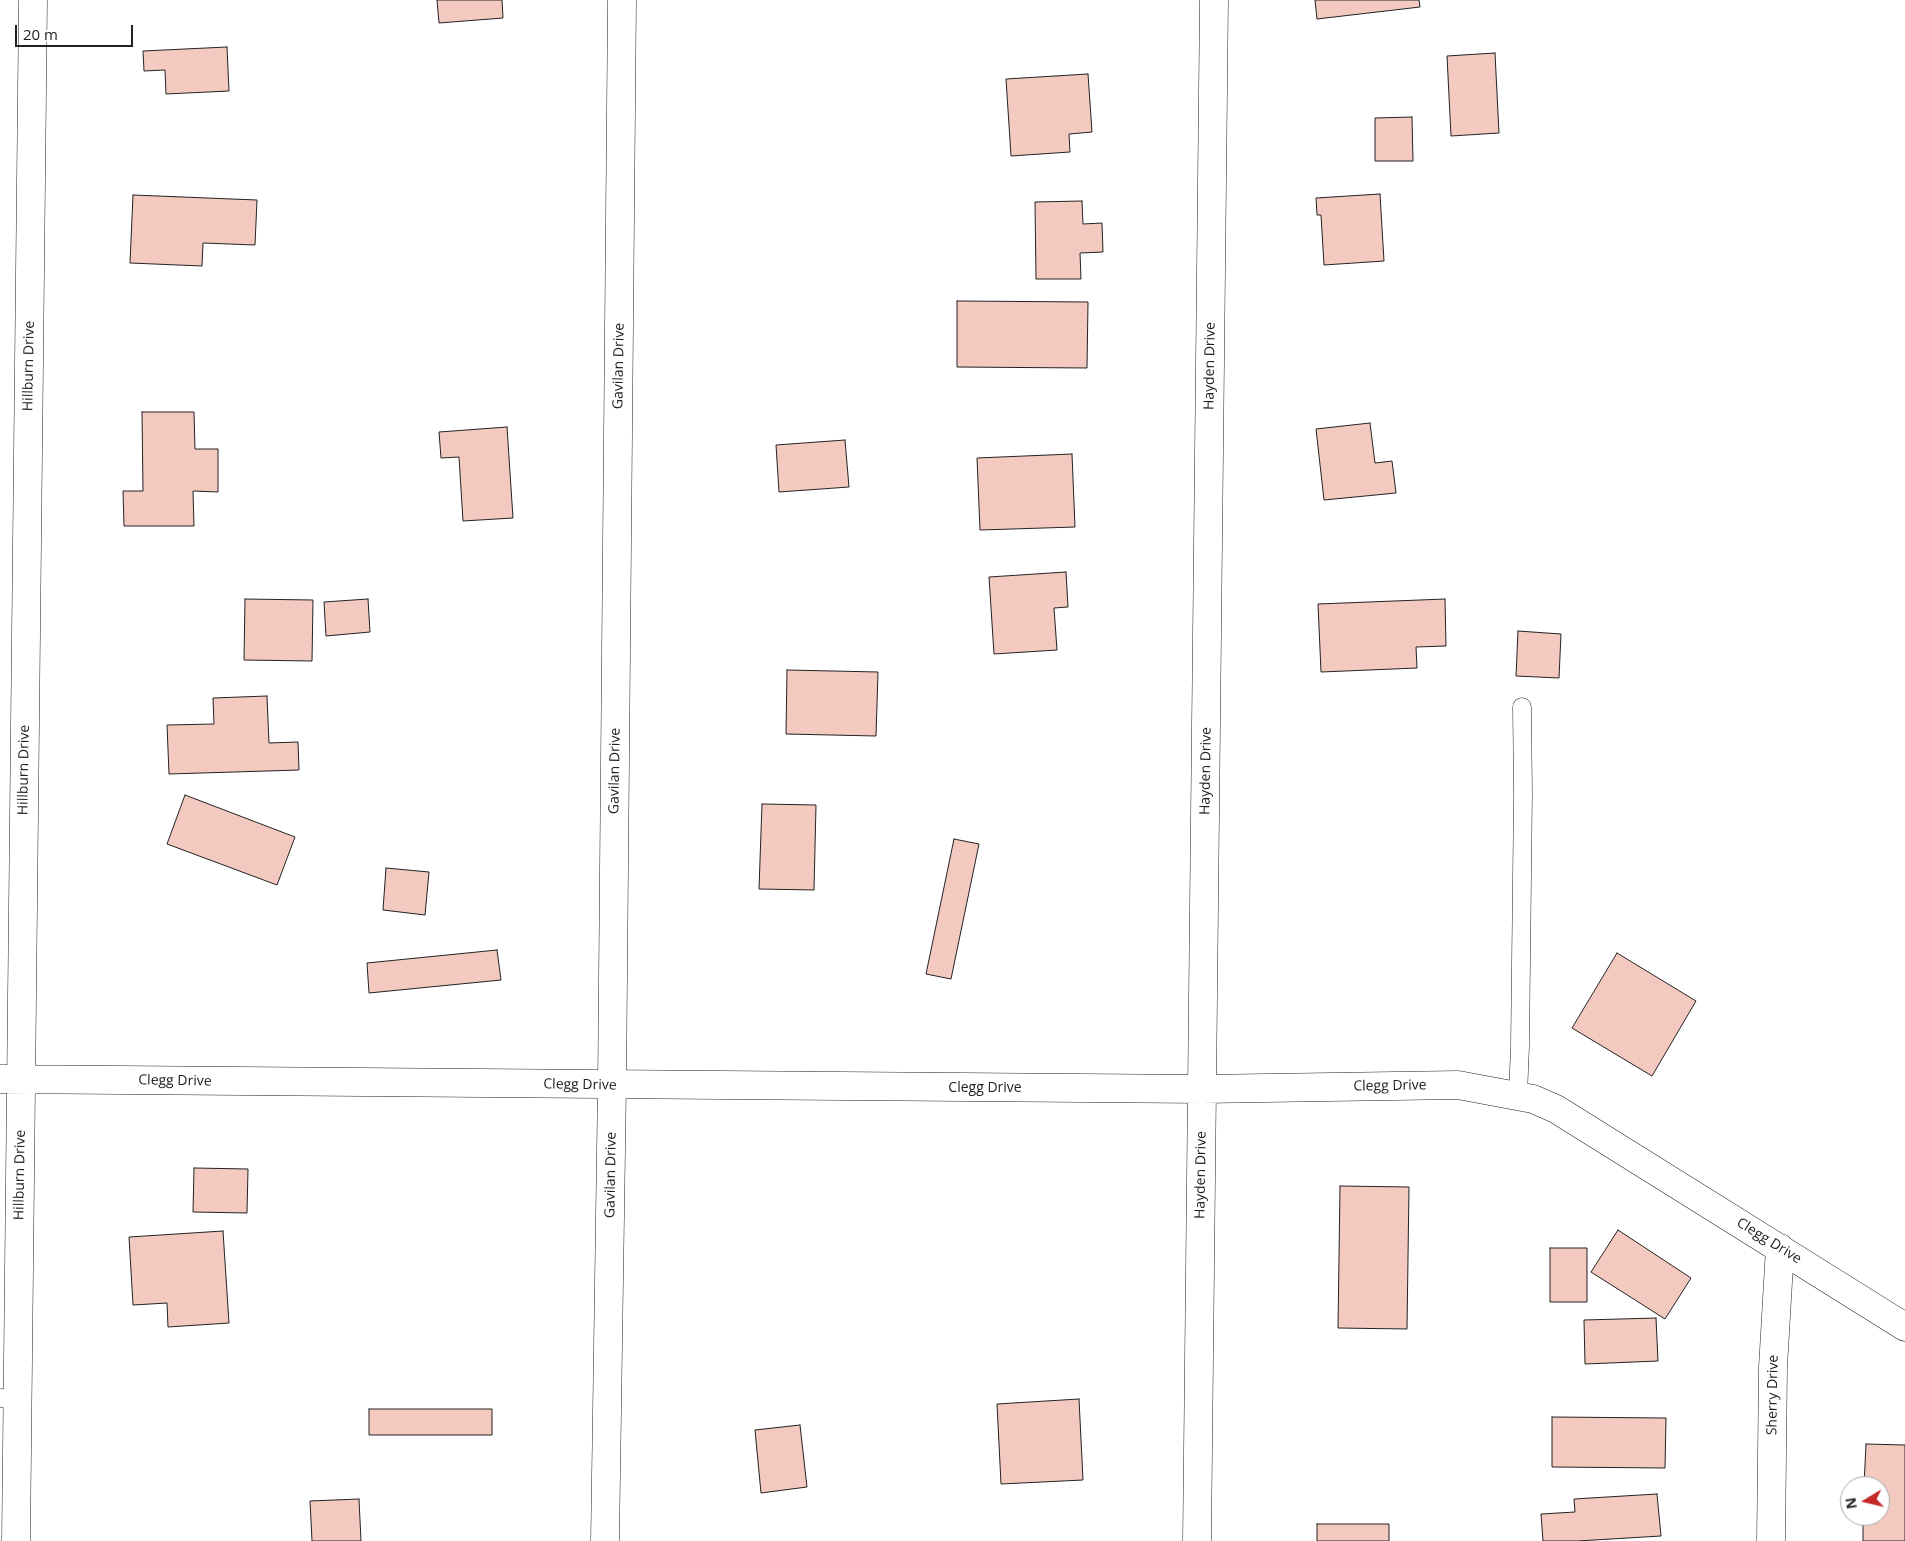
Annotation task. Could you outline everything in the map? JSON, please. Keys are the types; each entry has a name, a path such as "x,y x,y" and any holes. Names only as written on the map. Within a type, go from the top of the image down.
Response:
{"street":[{"name":"Hillburn Drive","path":"16,1541 9,1399 11,1079 33,0"},
{"name":"Gavilan Drive","path":"605,1541 612,1086 622,0"},
{"name":"Hayden Drive","path":"1197,1541 1214,0"},
{"name":"Clegg Drive","path":"11,1079 612,1086 1202,1089 1458,1085 1518,1095 1556,1109 1905,1327"},
{"name":"Sherry Drive","path":"1771,1541 1773,1367 1780,1248"}],"lane":[{"path":"1518,1095 1523,794 1522,707"}],"building":[{"path":"437,0 502,0 503,18 439,23"},
{"path":"1315,0 1419,0 1420,7 1317,19"},
{"path":"227,47 229,91 166,94 165,70 144,71 143,51"},
{"path":"1495,53 1499,133 1451,136 1447,56"},
{"path":"1088,74 1092,132 1069,134 1070,152 1011,156 1006,79"},
{"path":"1412,117 1413,161 1375,161 1375,118"},
{"path":"1380,194 1384,261 1324,265 1321,215 1317,215 1316,198"},
{"path":"133,195 257,200 255,245 203,243 202,266 130,263"},
{"path":"1082,201 1083,224 1102,223 1103,252 1080,253 1081,279 1036,279 1035,202"},
{"path":"957,301 1088,302 1087,368 957,367"},
{"path":"142,412 194,412 195,449 218,449 218,492 193,491 194,526 124,526 123,491 143,491"},
{"path":"1370,423 1375,463 1392,461 1396,493 1324,500 1316,429"},
{"path":"507,427 513,518 463,521 459,457 441,458 439,432"},
{"path":"845,440 849,487 779,492 776,445"},
{"path":"1072,454 1075,527 980,530 977,458"},
{"path":"1066,572 1068,607 1054,608 1057,650 994,654 989,577"},
{"path":"245,599 313,600 312,661 244,660"},
{"path":"368,599 370,632 326,636 324,602"},
{"path":"1445,599 1446,646 1416,647 1417,668 1321,672 1318,604"},
{"path":"1518,631 1561,634 1559,678 1516,676"},
{"path":"787,670 878,672 876,736 786,734"},
{"path":"267,696 269,743 298,742 299,770 169,774 167,725 214,724 213,698"},
{"path":"185,795 295,837 277,885 167,844"},
{"path":"762,804 816,805 814,890 759,889"},
{"path":"954,839 979,844 951,979 926,974"},
{"path":"386,868 429,872 425,915 383,910"},
{"path":"497,950 501,980 369,993 367,963"},
{"path":"1617,953 1696,1001 1652,1076 1572,1028"},
{"path":"194,1168 248,1169 247,1213 193,1212"},
{"path":"1340,1186 1409,1187 1407,1329 1338,1328"},
{"path":"1618,1230 1691,1278 1665,1319 1591,1272"},
{"path":"223,1231 229,1323 168,1327 167,1303 133,1305 129,1237"},
{"path":"1550,1248 1587,1248 1587,1302 1550,1302"},
{"path":"1656,1318 1658,1361 1585,1364 1584,1320"},
{"path":"1079,1399 1083,1480 1001,1484 997,1404"},
{"path":"369,1409 492,1409 492,1435 369,1435"},
{"path":"1552,1417 1666,1418 1665,1468 1552,1467"},
{"path":"800,1425 807,1487 761,1493 755,1430"},
{"path":"1866,1444 1905,1445 1905,1541 1863,1541 1863,1526 1890,1526 1890,1476 1864,1476"},
{"path":"1657,1494 1661,1536 1543,1541 1541,1514 1575,1512 1574,1499"},
{"path":"359,1499 361,1541 312,1541 310,1501"},
{"path":"1317,1524 1389,1524 1389,1541 1317,1541"}]}
